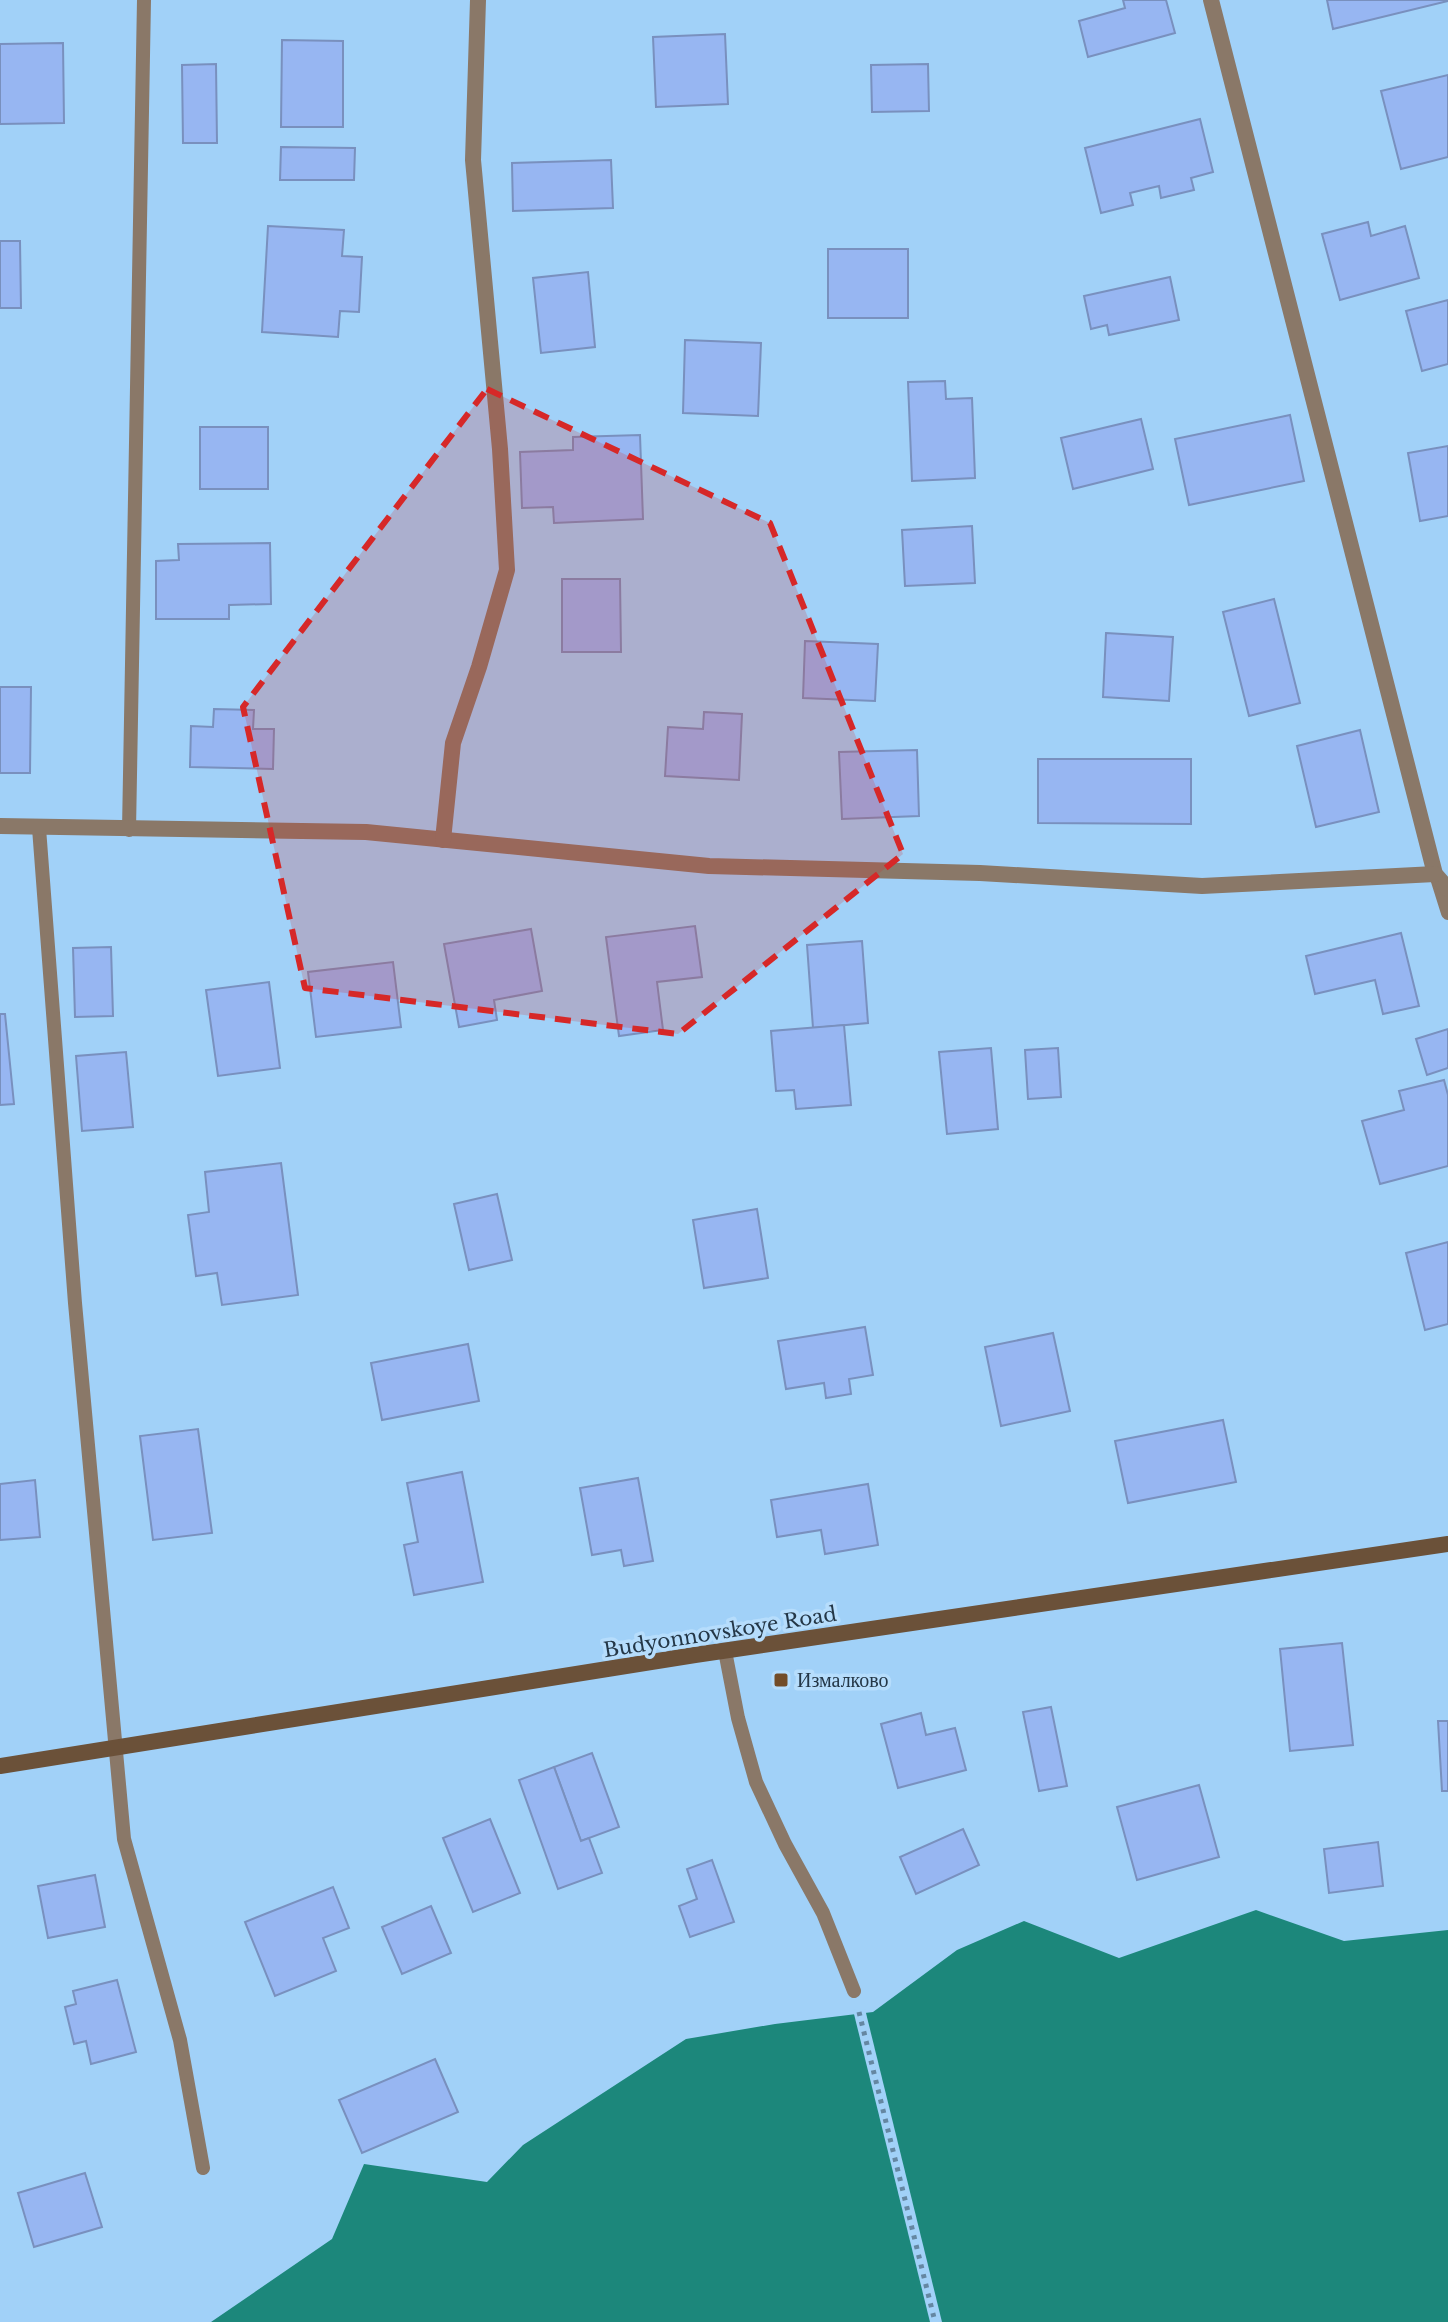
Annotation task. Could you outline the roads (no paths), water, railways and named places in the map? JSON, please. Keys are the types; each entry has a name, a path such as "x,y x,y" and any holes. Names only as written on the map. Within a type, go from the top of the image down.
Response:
{"main road":[{"name":"Budyonnovskoye Road","path":"0,1766 725,1651 1448,1544"}],"street":[{"path":"443,840 453,743 507,570 500,449 473,160 478,0"},
{"path":"1211,0 1435,874 1448,889"},
{"path":"0,826 366,832 709,866 980,873 1202,886 1435,874"}],"lane":[{"path":"129,830 144,0"},
{"path":"39,828 75,1303 124,1839 180,2040 203,2168"},
{"path":"1435,874 1448,913"},
{"path":"725,1651 738,1718 756,1782 785,1844 823,1913 854,1991"}],"place":[{"name":"Измалково","path":"781,1680"}]}
